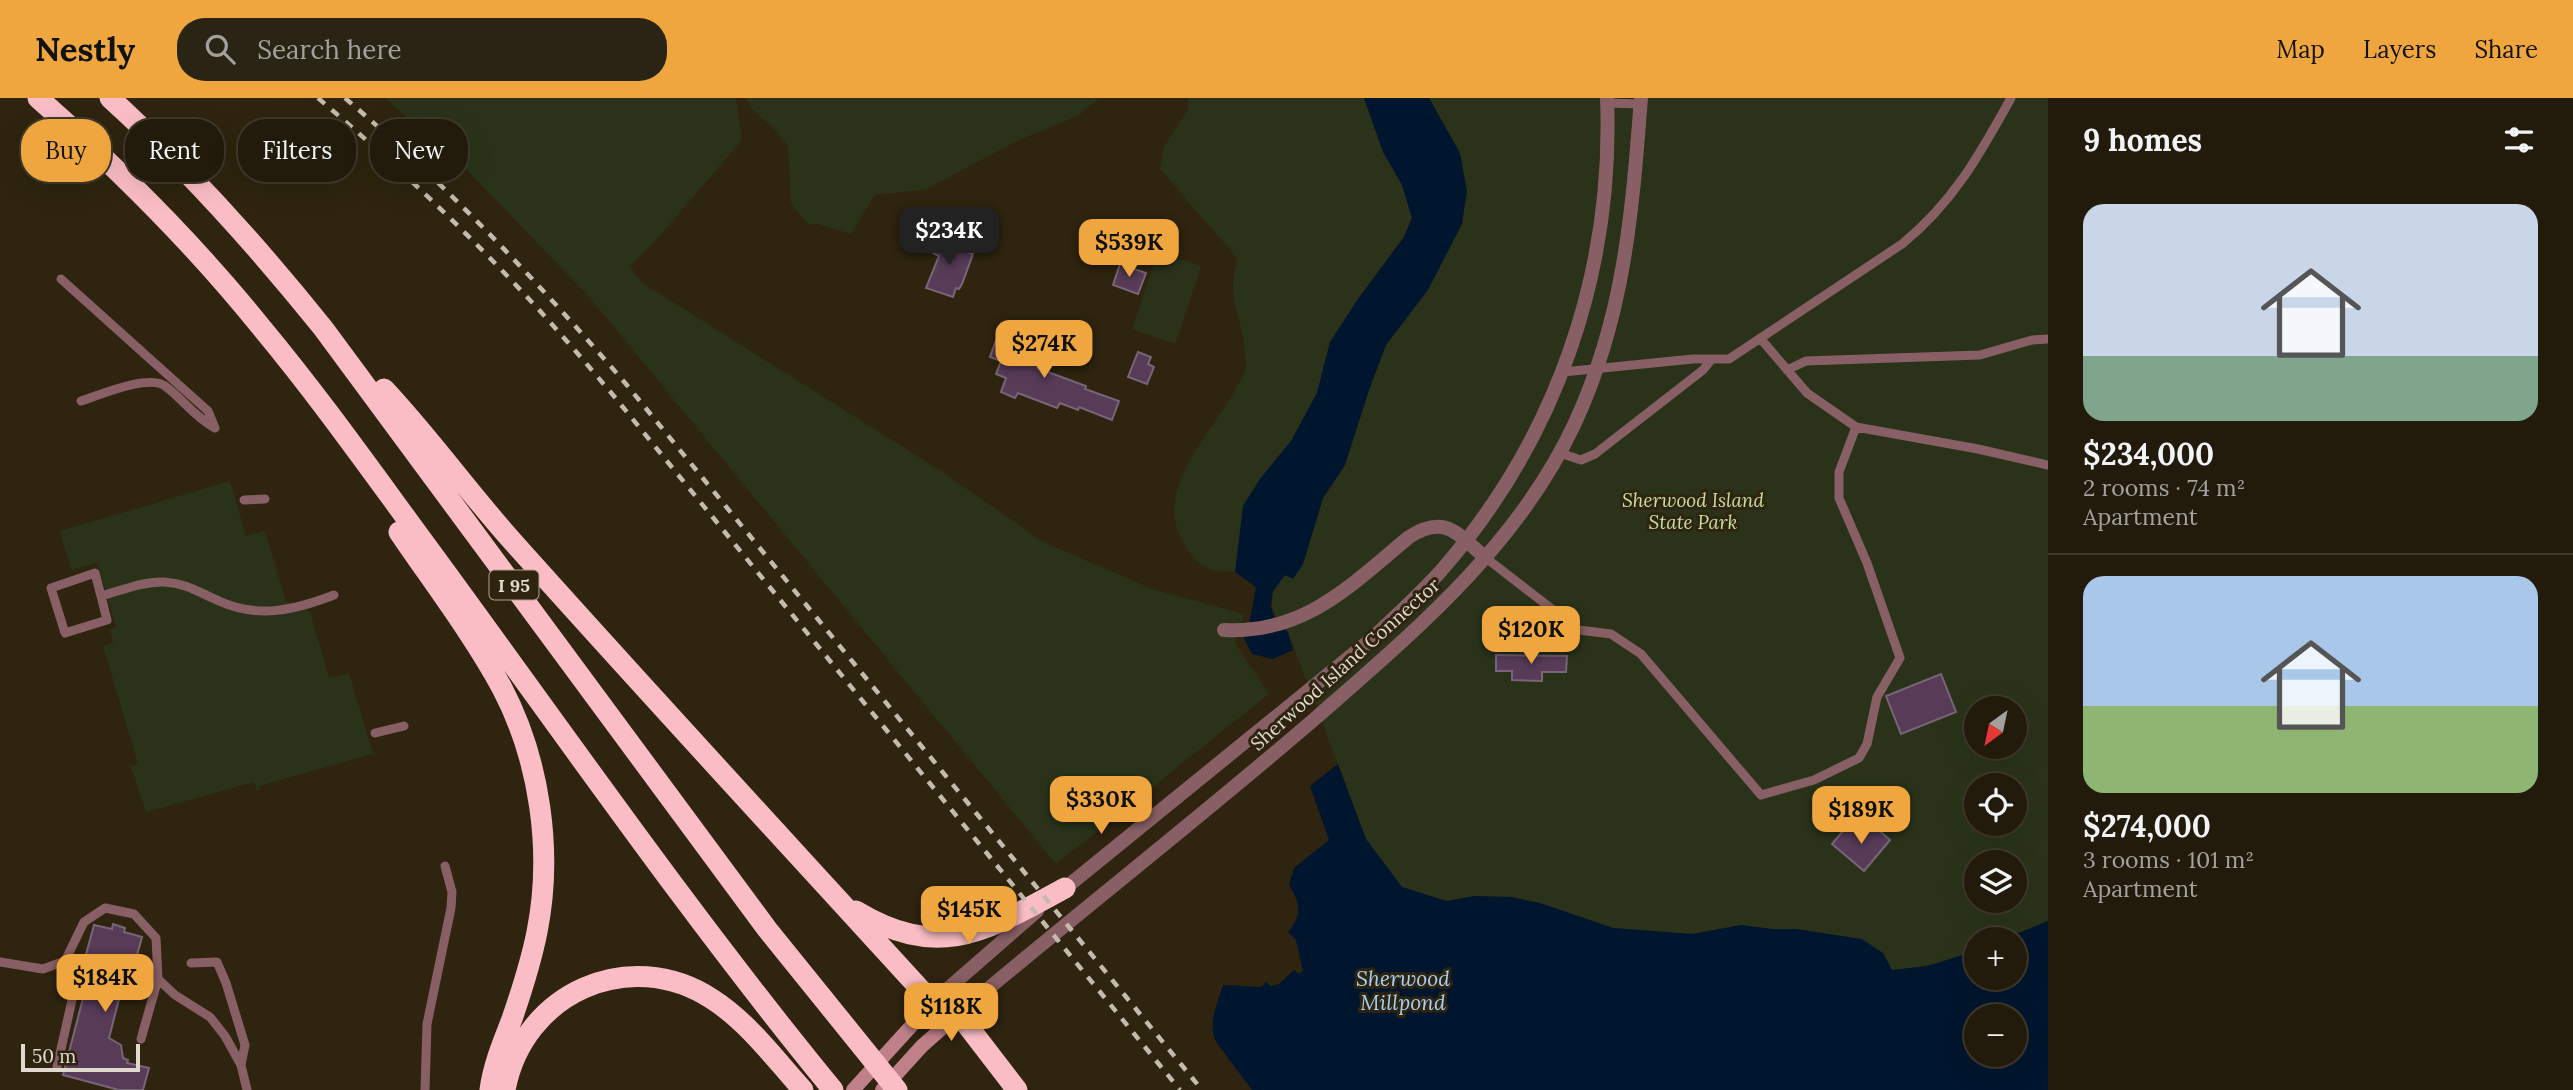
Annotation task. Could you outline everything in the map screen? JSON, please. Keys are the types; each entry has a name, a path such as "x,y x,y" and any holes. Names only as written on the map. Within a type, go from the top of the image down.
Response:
{"highway":[{"name":"I 95","path":"38,98 155,208 262,327 690,906 833,1090"},
{"name":"I 95","path":"110,98 210,197 288,284 393,420 767,929 897,1090"},
{"path":"288,284 420,427 482,506 536,568 921,990 957,1015 970,1028 1017,1090"},
{"path":"262,327 490,668 512,709 527,750 537,796 542,842 541,908 525,981 490,1090"},
{"path":"845,905 893,930 925,937 970,934 1024,916 1065,888"},
{"path":"505,1090 516,1054 534,1025 546,1012 579,990 618,978 638,976 678,982 713,999 743,1025 803,1090"}],"main road":[{"path":"853,1090 935,1000"},
{"name":"Sherwood Island Connector","path":"882,1090 922,1046 957,1015"}],"street":[{"name":"Sherwood Island Connector","path":"1065,888 1368,642 1413,601 1465,541 1516,468 1546,413 1580,325 1595,263 1605,196 1607,101"},
{"name":"Sherwood Island Connector","path":"957,1015 1043,941 1273,755 1389,654 1439,609 1486,558 1526,508 1560,453 1597,369 1623,277 1634,192 1640,101"},
{"path":"1224,630 1238,631 1283,622 1317,610 1409,537 1426,527 1444,527 1486,558"},
{"path":"935,1000 1024,916"}],"lane":[{"path":"1563,372 1729,359 1902,244 1924,226 1945,204 1963,179 2011,98"},
{"path":"1607,101 1640,101"},
{"path":"61,279 208,411 215,428 199,420 163,384 146,381 81,401"},
{"path":"1760,338 1807,393 1856,427 1978,449 2048,465"},
{"path":"1787,370 1806,361 1980,355 2032,340 2048,339"},
{"path":"1560,453 1581,460 1595,454 1703,370 1712,359"},
{"path":"1486,558 1579,630 1611,634 1641,654 1761,795 1814,780 1858,758 1867,744 1877,697 1900,658 1867,563 1839,498 1839,472 1856,427"},
{"path":"244,500 265,499"},
{"path":"95,573 101,596 107,620 65,633 51,588 95,573"},
{"path":"101,596 162,582 192,586 242,610 268,613 307,605 334,595"},
{"path":"375,733 404,726"},
{"path":"425,1090 427,1024 451,908 452,892 445,866"},
{"path":"57,1067 72,1000 65,961 84,922 105,908 134,914 156,938 158,979 141,1039"},
{"path":"0,962 43,968 65,961"},
{"path":"191,963 217,962 245,1045 241,1065"},
{"path":"158,979 175,995 211,1017 225,1035 241,1065 247,1090"}],"green space":[{"path":"385,98 736,98 742,140 657,239 630,266 641,282 944,473 1043,542 1152,589 1244,614 1235,643 1269,694 1056,864 591,299 468,171 468,119 409,119"},
{"path":"746,98 1099,98 1078,116 1019,140 926,189 875,195 851,234 818,224 808,224 791,203 788,146 751,108"},
{"path":"1188,98 1364,98 1383,152 1402,185 1412,217 1404,237 1330,342 1317,393 1291,441 1260,479 1243,506 1235,572 1216,570 1198,562 1183,542 1175,522 1175,501 1180,481 1246,369 1244,340 1233,285 1238,259 1160,169 1164,147 1188,109"},
{"name":"Sherwood Island State Park","path":"1429,98 2048,98 2048,921 2027,929 2027,927 1964,927 1964,956 1924,966 1892,970 1883,953 1796,929 1742,925 1692,934 1613,928 1540,903 1511,897 1475,896 1447,901 1402,887 1366,839 1288,632 1279,621 1272,602 1276,586 1303,564 1323,498 1345,465 1369,390 1386,345 1395,332 1460,153"},
{"path":"1158,252 1201,266 1175,344 1132,329"},
{"path":"230,481 246,536 265,531 286,601 310,612 329,678 349,673 373,754 259,786 260,790 257,791 254,782 146,812 131,766 138,764 103,646 113,643 110,630 116,627 97,563 71,570 60,531"}],"water":[{"path":"1364,98 1429,98 1460,153 1467,191 1462,224 1428,290 1386,345 1345,465 1323,498 1303,564 1293,579 1285,575 1273,591 1271,607 1275,619 1288,632 1293,650 1273,659 1252,654 1241,632 1249,625 1256,587 1235,572 1243,506 1260,479 1291,441 1317,393 1330,342 1404,237 1412,218 1402,185 1383,152"},
{"name":"Sherwood Millpond","path":"1338,764 1366,839 1402,887 1446,901 1475,896 1511,897 1540,903 1613,928 1692,934 1741,925 1796,929 1862,939 1883,953 1892,970 1927,966 1964,955 1964,990 2027,990 2027,929 2048,921 2048,1090 1252,1090 1216,1042 1214,1014 1223,985 1261,987 1266,982 1271,986 1279,984 1294,970 1299,974 1303,971 1296,940 1288,932 1298,914 1296,898 1289,885 1294,868 1329,840 1310,786"}],"building":[{"path":"950,234 962,238 958,249 973,254 962,284 959,289 956,288 953,297 926,288 939,256 933,253 937,241 946,245"},
{"path":"1120,264 1146,273 1138,294 1113,285"},
{"path":"999,332 1017,339 1016,343 1040,352 1042,355 1037,368 1119,401 1112,420 1079,407 1078,410 1060,403 1057,408 1018,393 1015,398 1001,392 1006,378 996,374 1001,361 990,357"},
{"path":"1138,352 1151,357 1148,364 1154,367 1147,384 1128,377"},
{"path":"1496,655 1567,656 1566,672 1542,672 1542,681 1512,680 1512,671 1496,671"},
{"path":"1941,674 1956,712 1901,734 1886,696"},
{"path":"1848,825 1863,839 1874,826 1890,840 1864,871 1832,844"},
{"path":"113,924 125,928 124,932 142,937 133,970 127,968 109,1038 121,1045 123,1058 128,1060 127,1063 149,1068 143,1090 119,1090 63,1075 93,960 85,958 94,925 112,929"}],"railway":[{"path":"318,98 452,220 571,346 1180,1090"},
{"path":"345,98 420,165 491,235 626,384 1202,1090"}]}
